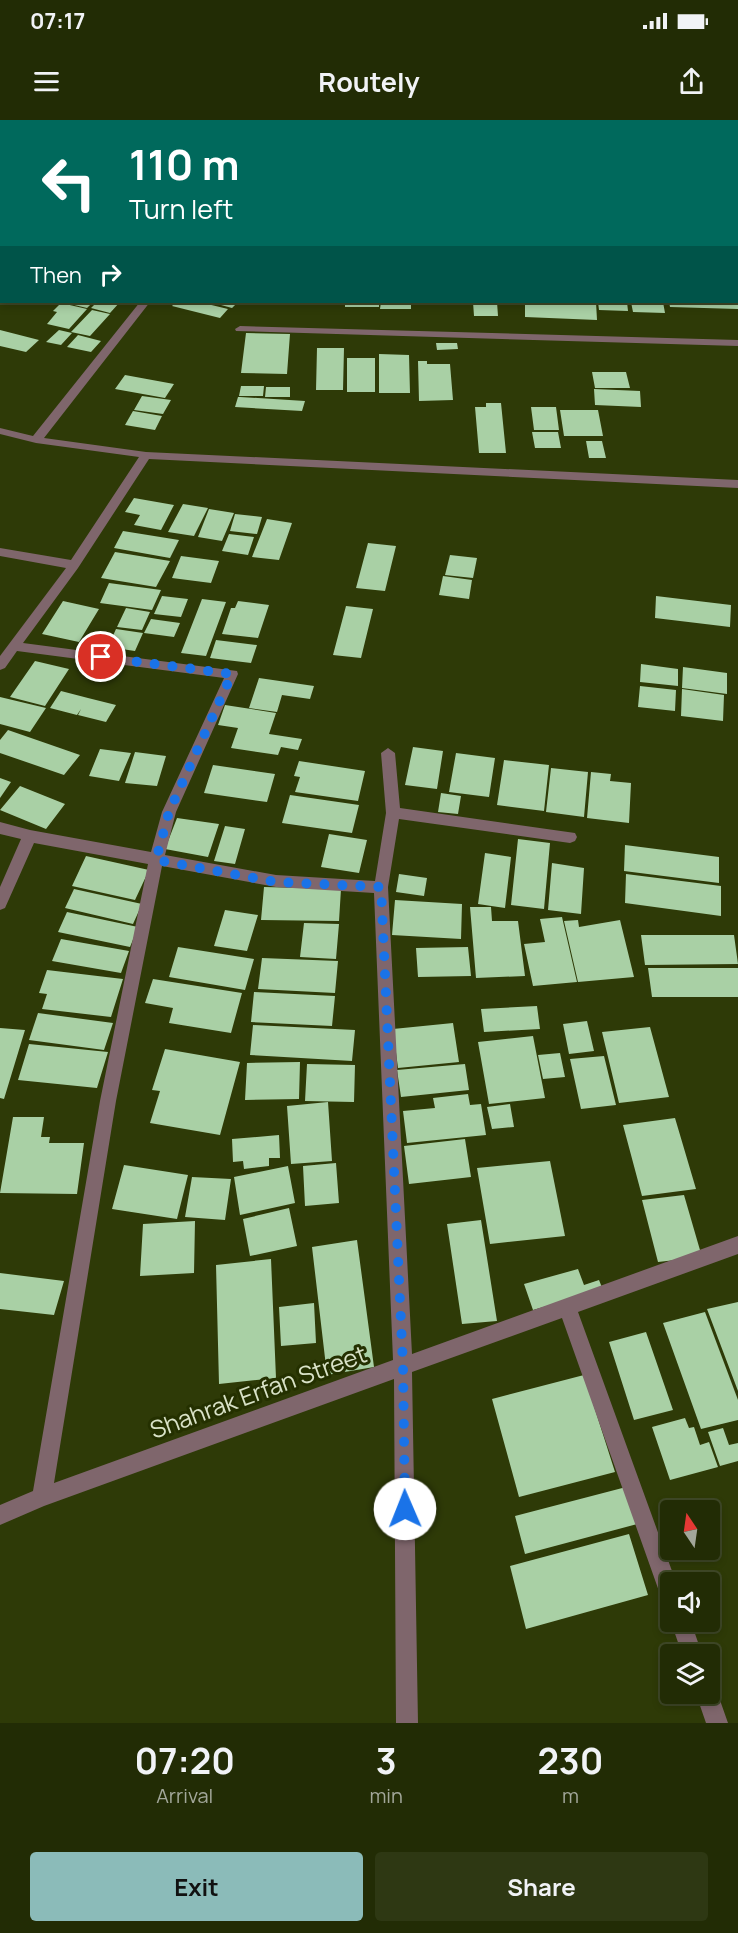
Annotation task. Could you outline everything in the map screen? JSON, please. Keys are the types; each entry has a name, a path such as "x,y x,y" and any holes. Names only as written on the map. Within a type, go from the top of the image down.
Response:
{"street":[{"path":"36,440 144,303"},
{"path":"240,329 738,343"},
{"path":"0,431 36,440 146,455 738,484"},
{"path":"0,665 74,565 146,455"},
{"path":"0,552 74,565"},
{"path":"13,646 232,674 169,812 156,860 108,1101 42,1497"},
{"path":"388,753 393,813 381,887 403,1366 407,1723"},
{"path":"393,813 570,837"},
{"path":"0,828 30,836 276,882 381,887"},
{"path":"0,904 30,836"},
{"name":"Shahrak Erfan Street","path":"0,1515 42,1497 738,1245"},
{"path":"567,1307 662,1572"},
{"path":"710,1704 717,1723"}],"building":[{"path":"61,303 87,309 69,329 47,324 57,312 53,311"},
{"path":"66,303 92,303 87,308"},
{"path":"96,303 119,303 110,313 91,308"},
{"path":"175,303 203,303 228,309 220,318 172,306"},
{"path":"214,303 237,303 232,308"},
{"path":"345,303 379,303 379,307 345,307"},
{"path":"381,303 411,303 411,309 380,309"},
{"path":"473,303 497,303 498,316 474,316"},
{"path":"525,303 596,303 597,320 525,317"},
{"path":"598,303 627,303 628,311 599,310"},
{"path":"631,303 663,303 665,313 633,312"},
{"path":"669,303 738,303 738,309 670,307"},
{"path":"92,310 110,314 90,336 71,332"},
{"path":"0,330 39,340 26,352 0,346"},
{"path":"59,330 72,333 61,345 46,342"},
{"path":"246,333 290,334 287,374 241,373"},
{"path":"78,335 101,341 91,352 67,347"},
{"path":"436,343 457,343 458,349 437,350"},
{"path":"317,348 344,348 343,390 316,390"},
{"path":"379,354 409,355 410,393 379,393"},
{"path":"347,358 375,358 375,392 347,392"},
{"path":"418,361 427,361 427,364 450,364 453,400 419,401"},
{"path":"592,372 626,372 630,388 595,388"},
{"path":"125,375 174,384 165,398 115,389"},
{"path":"241,386 264,386 263,396 239,396"},
{"path":"266,387 290,387 290,397 265,397"},
{"path":"594,389 640,391 641,407 595,405"},
{"path":"142,396 171,400 163,414 134,410"},
{"path":"238,397 305,401 302,411 235,407"},
{"path":"486,403 501,403 506,453 479,453 475,407 486,407"},
{"path":"531,407 556,407 559,430 534,430"},
{"path":"560,410 598,410 603,436 564,436"},
{"path":"133,411 162,416 155,430 125,425"},
{"path":"532,432 558,432 561,448 535,448"},
{"path":"586,441 602,441 606,458 589,458"},
{"path":"134,498 174,505 161,530 134,525 140,515 125,512"},
{"path":"183,504 208,508 194,536 168,532"},
{"path":"209,509 234,513 222,541 198,537"},
{"path":"235,514 262,517 257,534 230,531"},
{"path":"267,519 292,523 279,560 252,557"},
{"path":"123,531 179,540 170,558 114,548"},
{"path":"229,534 254,537 248,555 222,551"},
{"path":"368,543 396,546 385,591 356,588"},
{"path":"115,552 170,561 156,587 101,578"},
{"path":"450,555 477,558 473,578 445,575"},
{"path":"181,556 219,561 211,583 172,578"},
{"path":"443,576 472,580 469,599 439,595"},
{"path":"109,583 161,590 152,610 100,603"},
{"path":"162,596 188,599 181,617 154,614"},
{"path":"656,596 731,605 730,627 655,618"},
{"path":"202,599 226,602 206,656 181,653"},
{"path":"63,601 99,609 79,642 42,634"},
{"path":"238,601 269,605 258,638 222,634 231,608 235,608"},
{"path":"346,606 373,609 361,658 333,655"},
{"path":"126,608 150,612 142,630 117,627"},
{"path":"151,619 180,623 174,637 144,633"},
{"path":"116,629 143,633 135,651 108,647"},
{"path":"216,640 257,645 251,663 210,658"},
{"path":"35,661 69,669 45,706 10,697"},
{"path":"641,664 678,669 678,686 640,682"},
{"path":"683,667 727,673 727,694 682,688"},
{"path":"259,678 314,686 310,699 282,695 277,712 249,708"},
{"path":"640,686 676,690 675,711 638,707"},
{"path":"682,689 724,695 723,721 681,716"},
{"path":"61,691 116,705 106,722 78,715 81,709 77,715 50,708"},
{"path":"0,697 46,708 30,732 0,724"},
{"path":"225,705 276,713 269,734 302,739 298,750 281,747 278,755 231,748 238,728 218,725"},
{"path":"8,730 80,755 64,775 0,753 0,740"},
{"path":"413,747 443,751 437,789 405,785"},
{"path":"100,749 131,753 119,781 89,776"},
{"path":"135,752 166,756 157,786 125,783"},
{"path":"456,753 495,758 489,797 449,792"},
{"path":"504,760 549,765 544,811 497,805"},
{"path":"299,761 365,771 358,801 295,792 300,777 294,776"},
{"path":"213,765 275,774 267,802 204,793"},
{"path":"551,768 588,772 584,817 546,812"},
{"path":"591,772 611,774 610,781 631,783 629,823 587,818"},
{"path":"0,778 11,782 0,798"},
{"path":"20,786 65,804 46,829 0,810"},
{"path":"441,793 461,796 458,814 438,812"},
{"path":"290,795 359,805 352,833 282,823"},
{"path":"177,818 219,824 208,857 165,849"},
{"path":"225,826 245,829 235,864 214,861"},
{"path":"329,834 367,840 359,873 321,867"},
{"path":"518,839 550,843 544,909 511,905"},
{"path":"625,845 719,857 719,883 624,871"},
{"path":"485,853 511,857 505,908 478,904"},
{"path":"86,856 149,870 135,900 72,886"},
{"path":"552,863 584,868 581,914 548,910"},
{"path":"399,874 427,878 424,896 396,892"},
{"path":"626,874 721,886 721,916 625,903"},
{"path":"264,887 341,889 339,921 261,920"},
{"path":"74,889 142,904 133,924 65,908"},
{"path":"395,900 462,904 461,939 392,935"},
{"path":"470,907 491,907 492,921 518,921 525,976 476,978"},
{"path":"225,910 258,915 247,951 214,946"},
{"path":"67,912 138,927 130,947 58,932"},
{"path":"562,917 577,982 533,986 524,944 545,942 540,919"},
{"path":"578,920 579,927 620,920 634,977 578,982 564,921"},
{"path":"304,923 339,924 336,959 300,957"},
{"path":"641,935 734,935 738,964 645,965"},
{"path":"61,939 129,951 121,973 52,961"},
{"path":"178,947 254,959 245,990 169,977"},
{"path":"468,947 471,976 418,977 416,948"},
{"path":"262,958 338,961 335,993 258,989"},
{"path":"648,968 738,968 738,997 652,997"},
{"path":"47,970 123,979 111,1017 42,1009 47,994 39,993"},
{"path":"153,979 242,993 231,1033 169,1023 173,1008 145,1003"},
{"path":"254,992 335,996 332,1026 251,1022"},
{"path":"537,1006 540,1029 484,1032 481,1009"},
{"path":"38,1013 113,1023 104,1050 29,1040"},
{"path":"587,1021 594,1051 569,1054 563,1024"},
{"path":"453,1023 459,1062 398,1068 393,1029"},
{"path":"253,1025 355,1030 352,1061 250,1055"},
{"path":"650,1027 669,1097 619,1103 602,1032"},
{"path":"0,1028 25,1030 4,1099 0,1098"},
{"path":"533,1036 545,1098 489,1104 478,1042"},
{"path":"29,1044 108,1052 97,1088 18,1080"},
{"path":"165,1049 240,1062 220,1135 150,1123 160,1091 152,1090"},
{"path":"560,1053 565,1077 543,1079 538,1055"},
{"path":"604,1056 616,1105 581,1109 570,1059"},
{"path":"300,1062 299,1099 245,1100 247,1063"},
{"path":"307,1064 355,1065 354,1102 305,1101"},
{"path":"465,1064 469,1090 401,1097 397,1070"},
{"path":"468,1094 470,1105 481,1104 486,1135 407,1143 403,1111 435,1108 433,1098"},
{"path":"328,1102 332,1161 291,1164 287,1106"},
{"path":"510,1104 514,1127 492,1129 487,1107"},
{"path":"13,1117 44,1117 41,1137 50,1137 49,1143 84,1143 77,1194 0,1193"},
{"path":"675,1118 696,1189 642,1196 623,1125"},
{"path":"279,1135 280,1158 269,1158 269,1166 244,1169 243,1161 233,1162 232,1139"},
{"path":"465,1139 471,1177 409,1184 404,1146"},
{"path":"550,1161 565,1236 490,1244 477,1168"},
{"path":"336,1163 339,1203 305,1206 303,1166"},
{"path":"124,1165 188,1175 177,1219 112,1209"},
{"path":"288,1166 295,1203 240,1215 234,1177"},
{"path":"192,1177 231,1179 225,1220 185,1217"},
{"path":"684,1195 702,1257 658,1262 642,1200"},
{"path":"289,1208 297,1246 250,1256 243,1219"},
{"path":"481,1220 497,1321 462,1324 447,1224"},
{"path":"195,1221 194,1273 140,1276 143,1224"},
{"path":"357,1240 374,1367 327,1375 312,1247"},
{"path":"271,1259 276,1378 219,1384 216,1265"},
{"path":"578,1269 584,1285 599,1280 603,1290 533,1310 524,1284"},
{"path":"0,1273 64,1281 54,1315 0,1309"},
{"path":"738,1302 738,1391 707,1309"},
{"path":"314,1303 316,1343 281,1346 279,1307"},
{"path":"705,1312 738,1400 738,1420 701,1429 663,1323"},
{"path":"646,1332 673,1410 634,1420 609,1342"},
{"path":"584,1375 615,1472 519,1497 492,1399"},
{"path":"685,1418 689,1428 694,1427 700,1445 709,1442 718,1467 670,1480 652,1427"},
{"path":"723,1428 729,1445 738,1443 738,1461 720,1466 708,1432"},
{"path":"630,1486 641,1523 525,1554 515,1516"},
{"path":"629,1534 648,1595 526,1629 510,1566"}],"route":[{"path":"101,657 232,674 169,812 156,860 276,882 381,887 403,1366 405,1509"}]}
